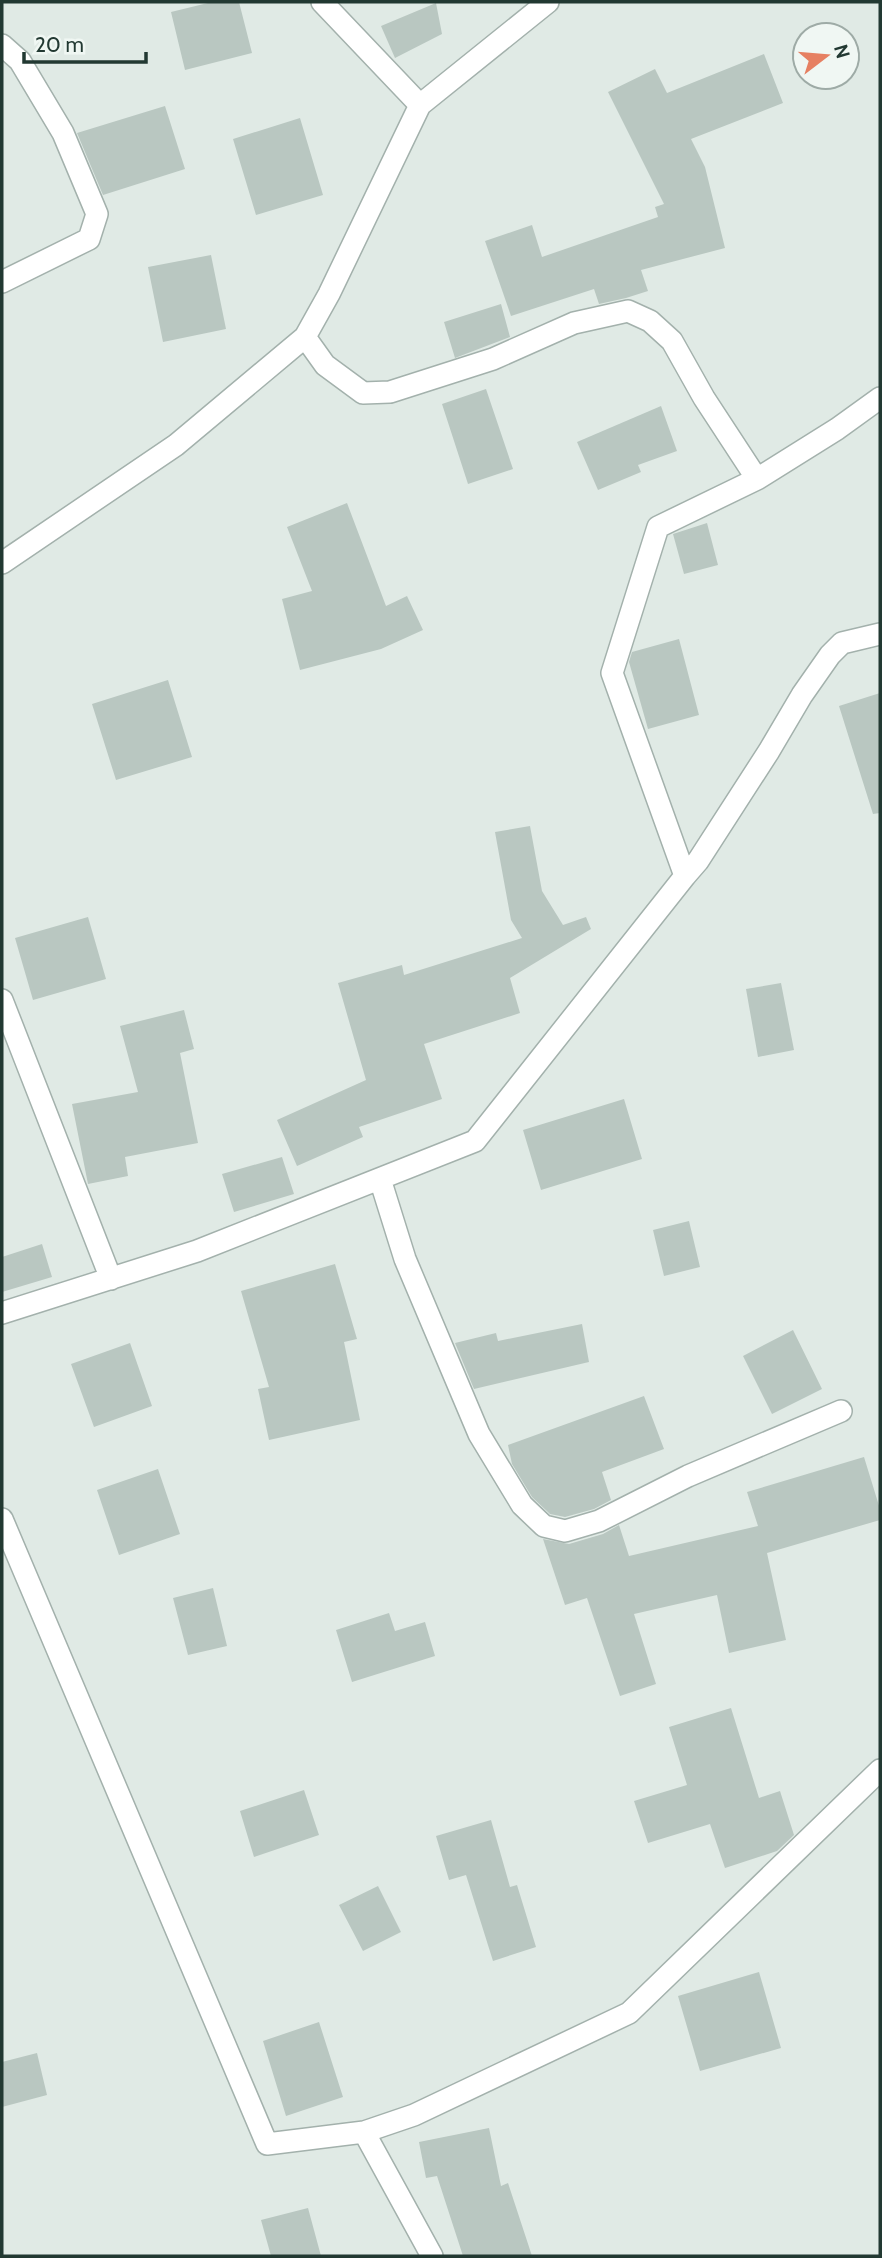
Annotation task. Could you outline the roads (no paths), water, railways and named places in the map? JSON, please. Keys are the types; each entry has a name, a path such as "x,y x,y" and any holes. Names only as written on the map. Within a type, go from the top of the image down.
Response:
{"street":[{"path":"322,2 420,105"},
{"path":"2,563 176,445 305,337 329,295 420,105 548,2"},
{"path":"2,45 20,61 64,133 97,214 89,239 2,282"},
{"path":"305,337 326,365 363,393 390,392 493,359 574,323 628,311 650,321 672,341 704,398 757,479"},
{"path":"684,876 612,673 658,527 757,479 837,429 880,398"},
{"path":"2,1313 197,1251 475,1141 705,850 830,655 842,643 880,634"},
{"path":"2,1000 111,1279"},
{"path":"380,1179 405,1259 479,1434 522,1505 544,1526 565,1531 599,1521 688,1476 841,1411"},
{"path":"2,1519 267,2144 364,2132 414,2115 629,2013 880,1770"},
{"path":"364,2132 432,2256"}]}
